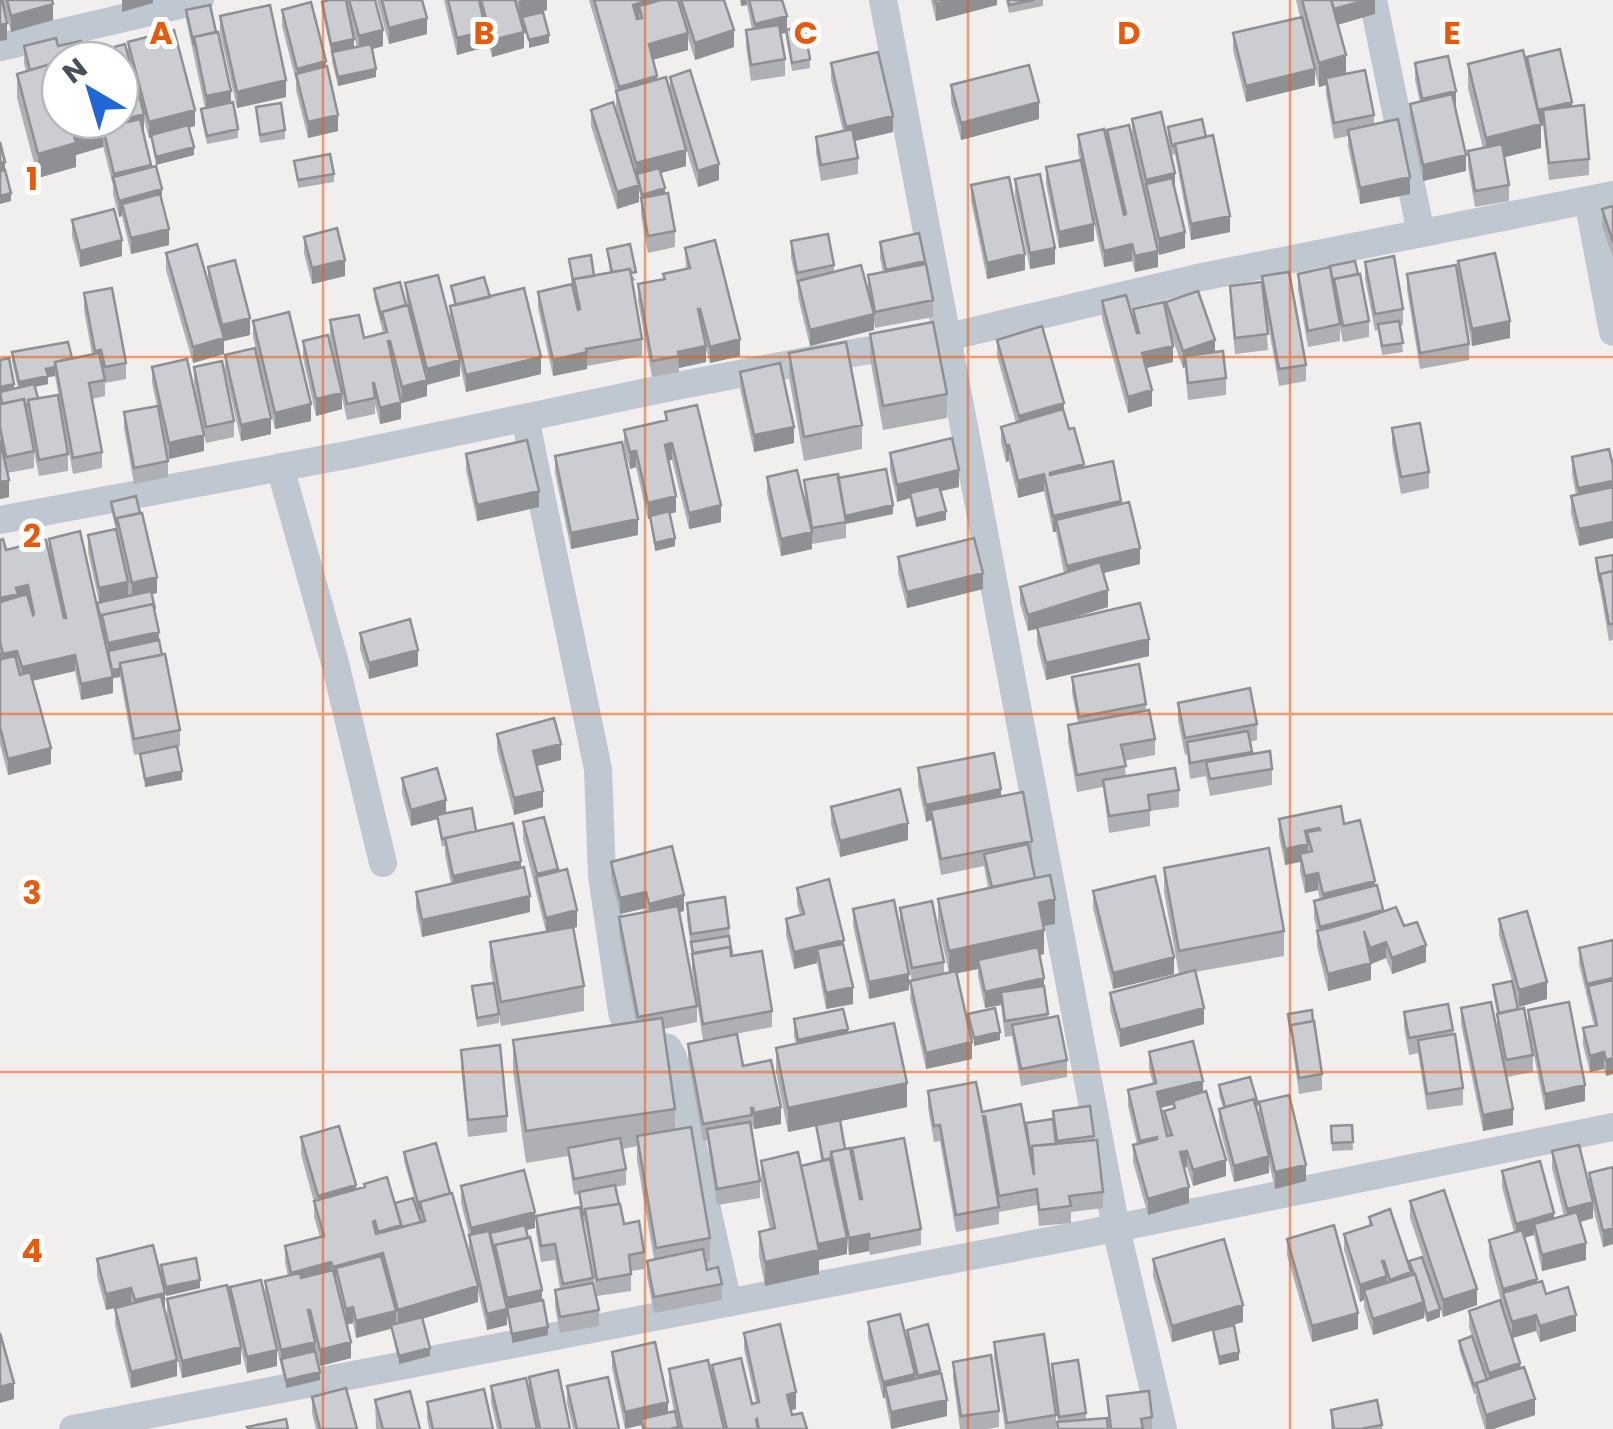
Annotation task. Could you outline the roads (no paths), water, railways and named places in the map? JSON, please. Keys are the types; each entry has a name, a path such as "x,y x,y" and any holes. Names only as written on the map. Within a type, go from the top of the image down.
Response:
{"street":[{"path":"0,47 200,0"},
{"path":"883,0 1116,1228 1164,1429"},
{"path":"1374,0 1421,233"},
{"path":"0,520 798,362 948,337 1197,278 1601,197 1613,332"},
{"path":"525,418 598,769 602,876 622,1012 626,1029 637,1040 668,1048 673,1057 728,1302"},
{"path":"280,466 334,659 383,863"},
{"path":"74,1429 1116,1228 1613,1127"}]}
